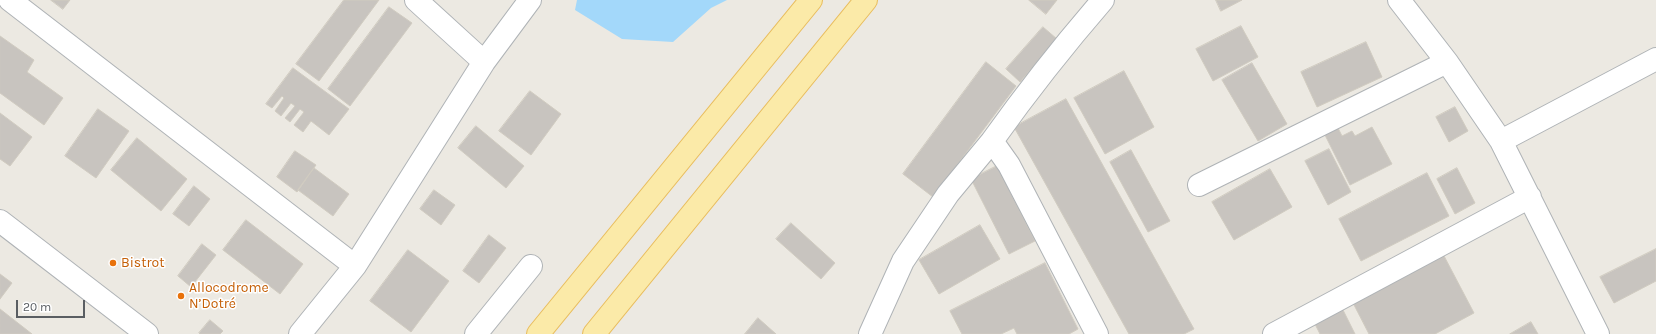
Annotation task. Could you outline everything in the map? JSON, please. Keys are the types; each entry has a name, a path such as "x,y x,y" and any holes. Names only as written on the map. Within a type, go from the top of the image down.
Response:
{"main road":[{"path":"538,334 811,0"},
{"path":"594,334 866,0"}],"street":[{"path":"10,0 355,266"},
{"path":"416,0 484,62"},
{"path":"300,334 355,266 484,62 530,0"},
{"path":"870,334 903,260 948,194 1078,29 1103,0"},
{"path":"1399,0 1447,62 1501,141 1598,334"},
{"path":"1501,141 1656,59"},
{"path":"1199,186 1447,62"},
{"path":"992,140 1010,165 1097,334"},
{"path":"1274,334 1530,197"},
{"path":"0,221 147,334"},
{"path":"476,334 531,266"}],"water":[{"path":"577,0 727,0 711,8 673,42 622,39 575,10"}],"building":[{"path":"51,0 70,0 63,9"},
{"path":"344,0 379,0 319,81 296,64"},
{"path":"1029,0 1057,0 1046,14"},
{"path":"1216,0 1242,0 1221,11"},
{"path":"389,7 412,23 350,106 328,89"},
{"path":"1241,26 1258,57 1213,81 1196,49"},
{"path":"1043,27 1057,39 1020,82 1006,69"},
{"path":"0,36 34,60 27,72 63,98 44,125 0,93"},
{"path":"1366,42 1382,77 1317,107 1301,72"},
{"path":"986,62 1016,86 933,197 903,174"},
{"path":"1252,63 1287,124 1258,141 1222,80"},
{"path":"293,68 349,109 329,135 311,121 303,132 294,125 304,112 300,109 290,122 285,118 295,106 291,103 281,116 275,111 284,98 282,96 272,108 266,104"},
{"path":"1124,71 1154,127 1105,154 1074,98"},
{"path":"530,91 561,114 531,155 499,131"},
{"path":"1066,99 1194,329 1184,334 1129,334 1014,127"},
{"path":"1455,107 1468,131 1449,142 1436,117"},
{"path":"98,109 129,131 96,178 65,156"},
{"path":"0,113 32,137 10,166 0,159"},
{"path":"476,126 524,166 506,188 458,148"},
{"path":"1337,126 1342,136 1352,131 1355,136 1372,127 1392,164 1350,185 1324,133"},
{"path":"137,138 187,179 161,211 111,170"},
{"path":"1329,149 1351,192 1328,205 1305,161"},
{"path":"1131,150 1170,221 1148,232 1110,162"},
{"path":"295,151 316,165 297,192 277,177"},
{"path":"997,166 1035,241 1009,254 971,179"},
{"path":"314,168 349,194 333,216 298,190"},
{"path":"1457,168 1475,203 1455,214 1437,179"},
{"path":"1270,169 1292,207 1234,240 1212,202"},
{"path":"1427,173 1449,216 1361,261 1339,219"},
{"path":"194,186 210,199 189,226 173,214"},
{"path":"434,190 455,205 441,225 420,209"},
{"path":"246,220 303,264 280,294 223,250"},
{"path":"791,223 835,263 821,279 776,239"},
{"path":"980,225 1000,259 939,294 919,260"},
{"path":"489,235 506,248 479,283 463,271"},
{"path":"202,244 216,255 191,287 178,276"},
{"path":"1656,249 1656,281 1614,303 1600,277"},
{"path":"408,250 449,281 411,332 370,301"},
{"path":"1443,254 1474,313 1435,334 1369,334 1352,301"},
{"path":"1045,263 1078,329 1069,334 1017,334 1014,328 1001,334 962,334 950,311"},
{"path":"0,274 12,283 0,299"},
{"path":"1341,306 1355,334 1320,334 1313,320"},
{"path":"0,309 32,334 0,334"},
{"path":"758,318 776,334 745,334"},
{"path":"210,320 223,331 220,334 200,334 199,333"},
{"path":"1531,322 1538,334 1510,334"}],"place":[{"name":"Bistrot","path":"113,263"},
{"name":"Allocodrome N’Dotré","path":"181,296"}]}
